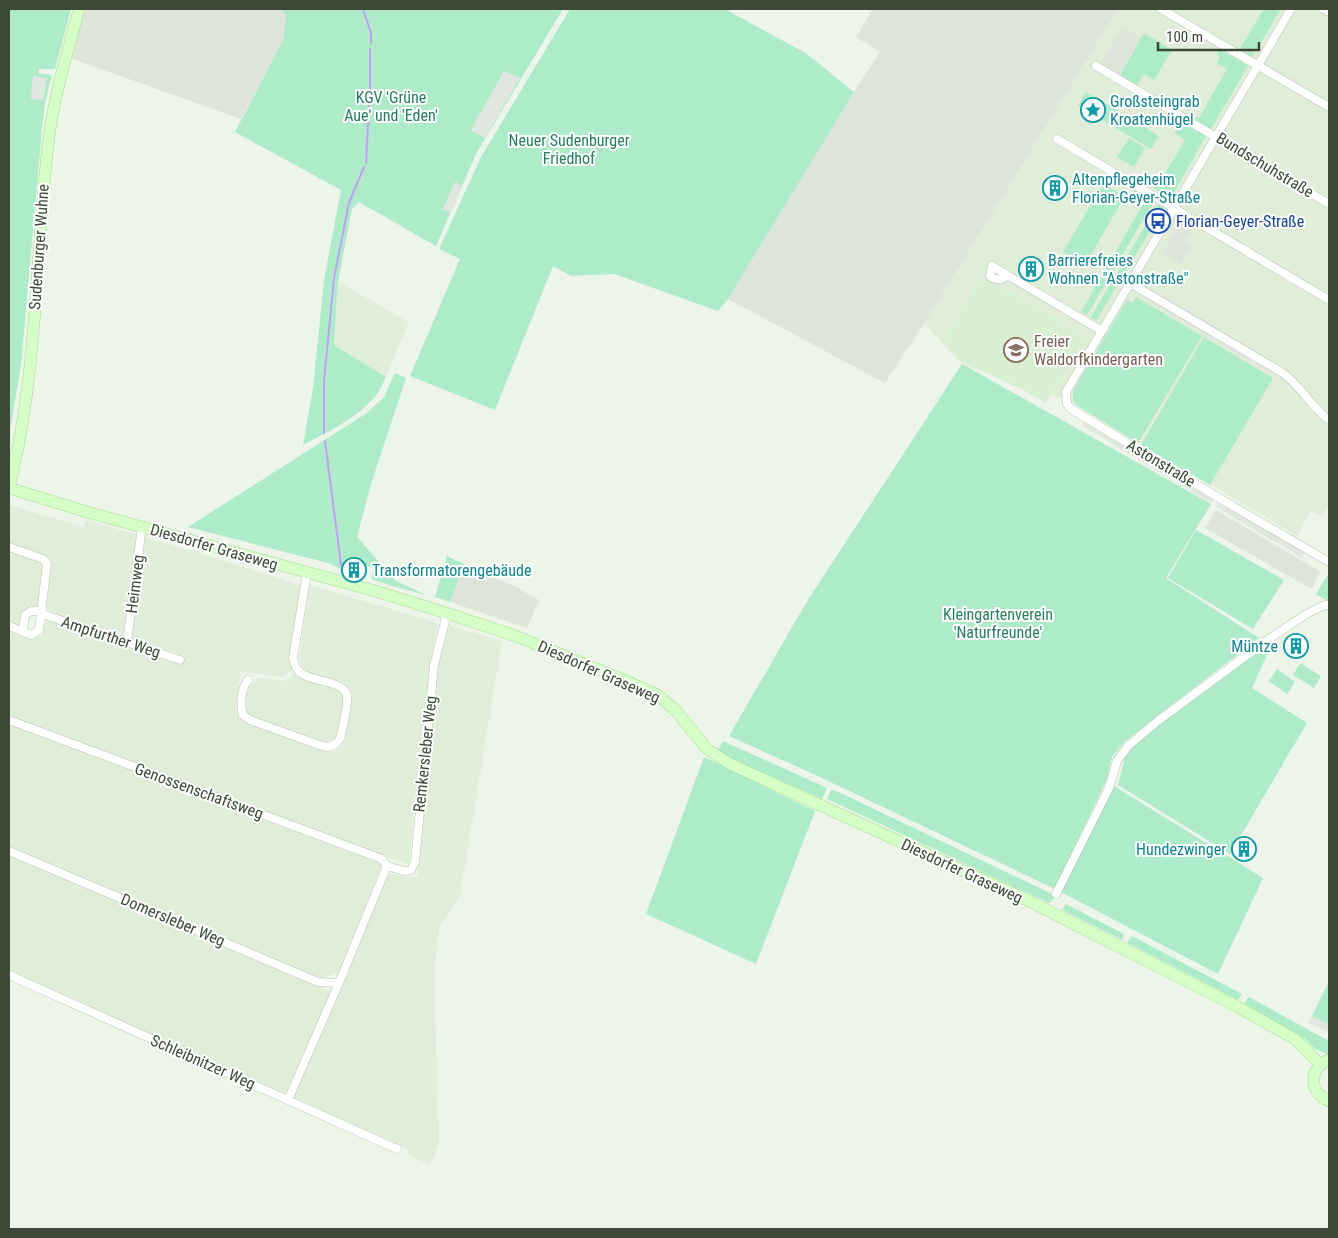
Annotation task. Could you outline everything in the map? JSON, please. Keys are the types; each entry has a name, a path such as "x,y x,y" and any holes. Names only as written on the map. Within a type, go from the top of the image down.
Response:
{"main road":[{"name":"Sudenburger Wuhne","path":"9,487 16,457 30,368 50,130 57,90 79,9"},
{"name":"Diesdorfer Graseweg","path":"9,487 447,613 513,635 654,694 677,712 707,749 730,764 1016,895 1238,1007 1296,1039 1325,1062 1314,1073 1313,1084 1318,1094 1329,1101"}],"street":[{"path":"1161,9 1329,107"},
{"name":"Astonstraße","path":"1291,9 1066,392 1067,404 1071,409 1329,562"},
{"path":"1323,9 1329,12"},
{"name":"Bundschuhstraße","path":"1096,66 1329,204"},
{"path":"1057,139 1175,207 1329,300"},
{"path":"1008,275 1102,331"},
{"path":"1130,283 1283,374 1293,381 1329,420"},
{"name":"Heimweg","path":"128,642 142,526"},
{"path":"9,547 43,560 47,564 39,630 32,635 9,626"},
{"path":"248,680 245,684 240,708 243,715 250,720 328,748 338,742 341,735 347,697 345,690 339,686 304,675 296,669 293,658 307,573"},
{"path":"1056,894 1109,788 1117,761 1128,746 1159,720 1266,641 1308,614 1325,605 1329,605"},
{"path":"23,631 25,615 31,611 42,612"},
{"name":"Ampfurther Weg","path":"42,612 180,660"},
{"name":"Remkersleber Weg","path":"386,866 404,871 411,870 415,862 434,665 447,613"},
{"name":"Genossenschaftsweg","path":"9,720 382,859 386,866"},
{"name":"Domersleber Weg","path":"9,851 318,982 338,983"},
{"path":"288,1100 386,866"},
{"name":"Schleibnitzer Weg","path":"9,975 397,1149"}],"shaded area":[{"path":"84,9 282,9 286,16 283,40 241,119 70,58"},
{"path":"873,9 1118,9 924,324 885,383 728,299 880,52 856,37"},
{"path":"1118,9 1329,9 1329,505 1322,517 1311,511 1297,536 1078,405 962,364 924,324"},
{"path":"1122,28 1141,37 1118,75 1100,65"},
{"path":"504,71 520,78 485,138 471,130"},
{"path":"33,76 47,78 43,100 31,99"},
{"path":"455,182 462,186 450,213 443,209"},
{"path":"1183,218 1195,225 1185,240 1192,245 1181,264 1163,253"},
{"name":"Freier Waldorfkindergarten","path":"981,277 1015,294 1086,337 1046,403 963,362 943,339"},
{"path":"338,282 409,322 386,377 334,345"},
{"path":"1163,295 1218,327 1217,331 1159,296"},
{"path":"1156,302 1275,372 1273,375 1155,305"},
{"path":"1083,422 1214,499 1211,503 1083,426"},
{"path":"1219,502 1304,552 1301,557 1216,507"},
{"path":"9,505 84,527 86,520 300,585 291,665 293,669 282,677 240,671 236,712 240,719 327,753 336,751 343,743 352,695 351,689 346,683 307,671 299,662 309,585 437,624 423,726 409,865 9,716 9,632 30,639 37,638 42,635 45,623 49,621 181,665 185,656 52,613 46,607 52,559 9,543"},
{"path":"1216,510 1321,572 1311,589 1205,528"},
{"path":"9,551 40,563 43,569 39,606 30,606 24,610 20,622 14,624 9,622"},
{"path":"464,564 516,587 539,600 527,628 450,602"},
{"path":"450,626 502,641 460,897 439,926 434,976 439,1144 430,1165 407,1154 408,1150 292,1098 347,976 384,881 389,875 416,877 418,872 437,668 446,631"},
{"path":"295,673 298,676 335,687 342,693 344,699 337,738 333,741 327,743 253,717 246,712 244,707 246,690 258,678 285,681"},
{"path":"9,724 382,864 339,972 319,979 9,847"},
{"path":"9,856 332,992 284,1096 9,972"},
{"path":"1312,1016 1329,1025 1329,1033 1309,1023"}],"green space":[{"path":"9,9 71,9 55,69 39,69 38,73 52,75 45,103 21,365 9,437"},
{"name":"KGV 'Grüne Aue' und 'Eden'","path":"282,9 563,9 476,154 436,246 359,202 352,209 338,282 334,345 386,377 380,390 362,410 303,445 313,388 324,280 341,190 235,132 283,40 286,16"},
{"name":"Neuer Sudenburger Friedhof","path":"570,9 725,9 807,54 854,92 728,299 718,311 614,274 571,276 553,266 495,410 410,376 460,259 439,249 481,157"},
{"path":"1264,9 1281,9 1252,57 1239,50"},
{"path":"1144,33 1172,50 1154,80 1144,74 1137,85 1120,75"},
{"path":"1219,49 1248,66 1211,129 1194,120 1196,117 1199,118 1227,69 1217,63 1220,56 1217,54"},
{"path":"1086,92 1159,136 1151,149 1078,105"},
{"path":"1178,120 1206,136 1173,194 1165,195 1141,180 1145,174 1160,182 1185,140 1175,133 1179,126 1176,124"},
{"path":"1129,138 1145,148 1134,167 1117,157"},
{"path":"1103,184 1125,196 1085,265 1063,252"},
{"path":"1135,190 1154,201 1087,315 1081,312 1146,199 1136,193 1134,195 1131,194"},
{"path":"1158,204 1164,208 1096,321 1091,317"},
{"path":"1136,297 1202,336 1138,443 1077,405 1073,397 1074,389 1127,300 1132,303"},
{"path":"1204,337 1273,378 1210,485 1141,445"},
{"name":"Kleingartenverein 'Naturfreunde'","path":"962,364 1211,504 1166,578 1259,638 1125,741 1112,757 1107,779 1055,889 729,736 806,603"},
{"path":"395,373 406,378 371,484 357,537 396,581 426,595 371,579 374,568 352,561 348,572 328,563 188,527 367,413 384,397"},
{"path":"1196,530 1284,580 1253,629 1168,578"},
{"path":"447,556 464,564 450,602 435,597"},
{"path":"1329,573 1329,602 1316,594"},
{"path":"1273,641 1252,688 1307,723 1230,854 1118,785 1126,753 1159,724"},
{"path":"1300,663 1321,676 1314,688 1293,675"},
{"path":"1277,669 1295,682 1287,694 1269,681"},
{"path":"723,741 827,788 822,799 721,754 718,750"},
{"path":"704,757 815,811 756,964 646,914"},
{"path":"1114,786 1263,878 1218,974 1061,892"},
{"path":"831,790 1054,895 1054,898 1050,903 1047,902 827,799"},
{"path":"1066,904 1122,933 1124,936 1122,940 1062,910"},
{"path":"1132,936 1242,994 1238,1000 1127,943"},
{"path":"1329,981 1329,1025 1312,1016"},
{"path":"1249,997 1329,1041 1329,1055 1315,1049 1304,1038 1244,1003"}],"waterway":[{"path":"363,9 371,33 371,43"},
{"path":"370,49 370,99"},
{"path":"366,163 369,104"},
{"path":"324,433 324,381 334,278 349,203 364,167"},
{"path":"325,441 341,565"}],"place":[{"name":"Großsteingrab Kroatenhügel","path":"1093,110"},
{"name":"Altenpflegeheim Florian-Geyer-Straße","path":"1055,188"},
{"name":"Florian-Geyer-Straße","path":"1158,221"},
{"name":"Barrierefreies Wohnen \"Astonstraße\"","path":"1031,269"},
{"name":"Freier Waldorfkindergarten","path":"1016,350"},
{"name":"Transformatorengebäude","path":"354,570"},
{"name":"Müntze","path":"1296,646"},
{"name":"Hundezwinger","path":"1244,849"}]}
